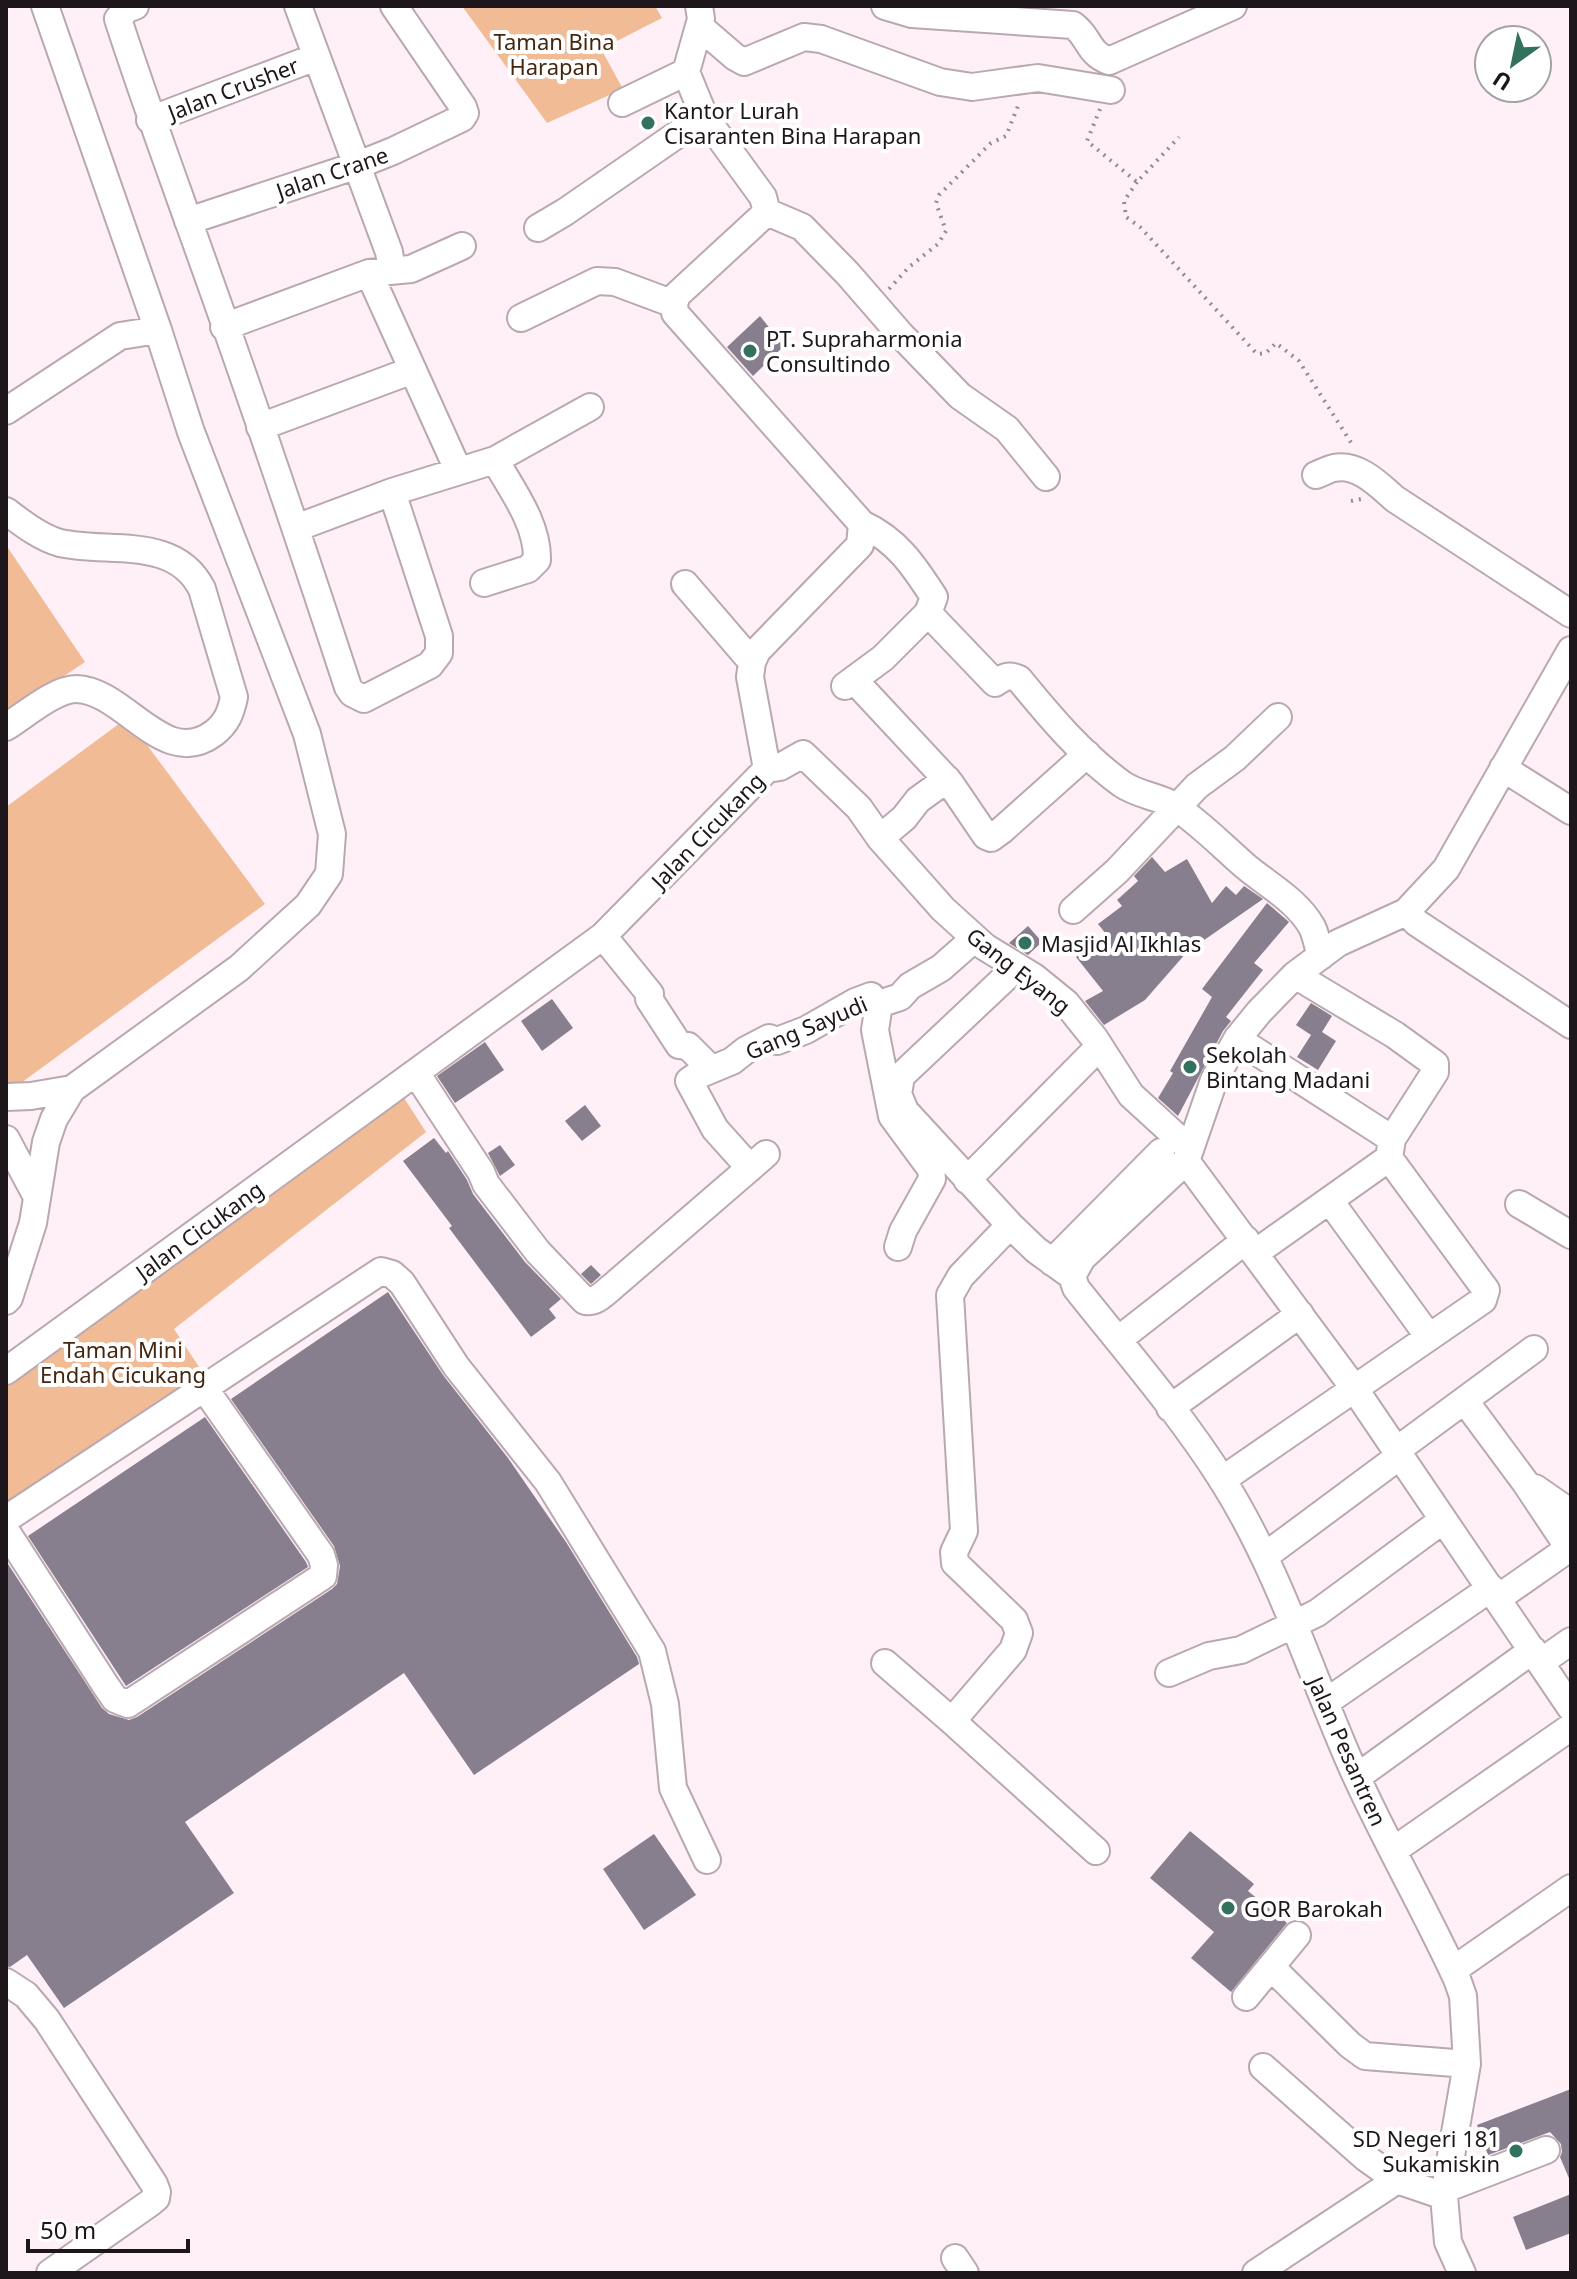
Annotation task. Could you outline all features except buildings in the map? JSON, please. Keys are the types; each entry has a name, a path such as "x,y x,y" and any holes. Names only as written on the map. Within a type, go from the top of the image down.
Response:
{"street":[{"path":"6,1301 33,1223 46,1142 54,1119 72,1089 239,968 308,905 329,874 332,834 307,734 191,432 45,6"},
{"path":"135,6 127,9 118,19 150,120 296,528 348,687 364,699 430,665 439,653 439,636 392,492"},
{"path":"298,6 389,252 381,272 413,370 458,470"},
{"name":"Jalan Crane","path":"188,221 358,165 462,118 465,113 463,107 394,6"},
{"path":"885,6 912,14 1073,25 1097,57 1109,61 1233,6"},
{"path":"699,16 686,72 704,116 763,197 767,212"},
{"path":"699,16 735,57 744,62 804,37 821,39 940,82 972,87 1038,78 1111,90"},
{"name":"Jalan Crusher","path":"150,120 316,57"},
{"path":"622,103 686,72"},
{"path":"538,228 704,116"},
{"path":"767,212 802,227 960,396 1007,429 1046,477"},
{"path":"767,212 677,295 675,313 862,524 892,541 934,597 928,613 883,658 850,683 947,779 986,836 991,838 1087,754"},
{"path":"224,327 381,272 411,269 462,246"},
{"path":"521,318 597,281 615,282 674,304"},
{"path":"6,411 120,336 158,330"},
{"path":"260,427 413,370"},
{"path":"296,528 392,492 495,460 590,407"},
{"path":"484,583 528,569 537,560 532,528 495,460"},
{"path":"1316,475 1336,467 1360,472 1395,499 1571,614"},
{"path":"6,511 56,542 153,551 178,561 195,574 234,697 231,713 221,728 206,740 190,744 170,741 153,732 104,696 74,689 55,696 6,727"},
{"path":"685,584 752,662 757,651 860,545 862,524"},
{"path":"928,613 995,683 1005,677 1019,679 1058,727 1124,785 1176,807 1294,905 1312,926 1321,956"},
{"path":"1062,1269 1082,1258 1188,1155 1214,1080 1237,1039 1259,1012 1295,975 1338,943 1406,912 1446,869 1571,650"},
{"name":"Jalan Cicukang","path":"6,1371 603,936 767,769 750,677 752,662"},
{"path":"1073,910 1117,871 1197,786 1235,758 1278,717"},
{"name":"Gang Eyang","path":"767,769 780,767 803,754 859,808 880,838 943,909 975,938 1034,977 1066,1003 1095,1039 1131,1095 1188,1155 1399,1452 1571,1708"},
{"path":"1503,768 1571,811"},
{"path":"880,838 904,818 918,800 947,779"},
{"path":"1406,912 1417,923 1571,1025"},
{"path":"416,1073 486,1184 538,1252 585,1301 593,1301 758,1161 715,1129 689,1081 711,1069 688,1046 679,1045 649,999 650,994 603,936"},
{"name":"Gang Sayudi","path":"711,1069 732,1061 769,1038 777,1041 806,1030 855,1002 871,996 879,1004 900,997 910,986 941,968 975,938"},
{"path":"1118,1340 1250,1246 1330,1201 1391,1148 1435,1072 1435,1064 1395,1035 1295,975"},
{"name":"Jalan Pesantren","path":"1006,977 901,1076 898,1094 905,1111 967,1180 1036,1250 1062,1269 1222,1480 1265,1556 1357,1777 1401,1846 1463,1996 1467,2064 1445,2192 1448,2242 1462,2273"},
{"path":"879,1004 875,1030 892,1116 931,1169 932,1179 903,1231 898,1247"},
{"path":"1222,1480 1483,1300 1486,1290 1391,1148 1237,1039"},
{"path":"967,1180 1092,1054"},
{"path":"6,1097 72,1089"},
{"path":"6,1139 37,1197"},
{"path":"1062,1269 1161,1152"},
{"path":"1330,1201 1429,1337"},
{"path":"1519,1204 1571,1235"},
{"path":"952,1721 1013,1650 1019,1633 1014,1620 955,1563 954,1552 964,1531 950,1295 961,1276 1010,1225"},
{"path":"6,1519 381,1271 392,1274 402,1283 456,1366 548,1482 652,1651 665,1704 673,1788 707,1860"},
{"path":"1170,1408 1300,1314"},
{"path":"1265,1556 1534,1349"},
{"path":"6,1531 115,1699 128,1704 323,1576 321,1555 205,1389"},
{"path":"1326,1702 1570,1547 1465,1401"},
{"path":"1525,1482 1566,1500"},
{"path":"1169,1673 1209,1656 1241,1650 1317,1613 1443,1520"},
{"path":"1357,1777 1537,1656 1571,1641"},
{"path":"885,1663 1096,1851"},
{"path":"1401,1846 1571,1727"},
{"path":"1453,1970 1571,1888"},
{"path":"1246,1997 1278,1973 1297,1935"},
{"path":"1278,1973 1365,2056 1467,2064"},
{"path":"6,1982 26,1995 47,2020 157,2192 150,2203 50,2273"},
{"path":"1263,2067 1366,2158 1397,2180 1445,2192 1546,2150"},
{"path":"1256,2273 1397,2180"}],"path":[{"path":"875,305 909,267 938,244 946,231 936,203 939,195 991,143 1006,136 1018,109 1025,80"},
{"path":"1111,90 1087,141 1137,182"},
{"path":"1179,137 1137,182 1124,201 1126,217 1140,227 1257,354 1266,353 1276,343 1299,361 1353,446"}],"green space":[{"name":"Taman Bina Harapan","path":"462,6 655,6 662,18 601,49 623,89 547,123"},
{"path":"6,545 85,662 6,715"},
{"path":"127,718 265,904 6,1094 6,807"},
{"name":"Taman Mini Endah Cicukang","path":"395,1084 426,1132 174,1329 203,1373 9,1506 6,1501 6,1382"}],"place":[{"name":"Kantor Lurah Cisaranten Bina Harapan","path":"648,123"},
{"name":"PT. Supraharmonia Consultindo","path":"750,351"},
{"name":"Masjid Al Ikhlas","path":"1025,943"},
{"name":"Sekolah Bintang Madani","path":"1190,1067"},
{"name":"GOR Barokah","path":"1228,1908"},
{"name":"SD Negeri 181 Sukamiskin","path":"1516,2151"}]}
